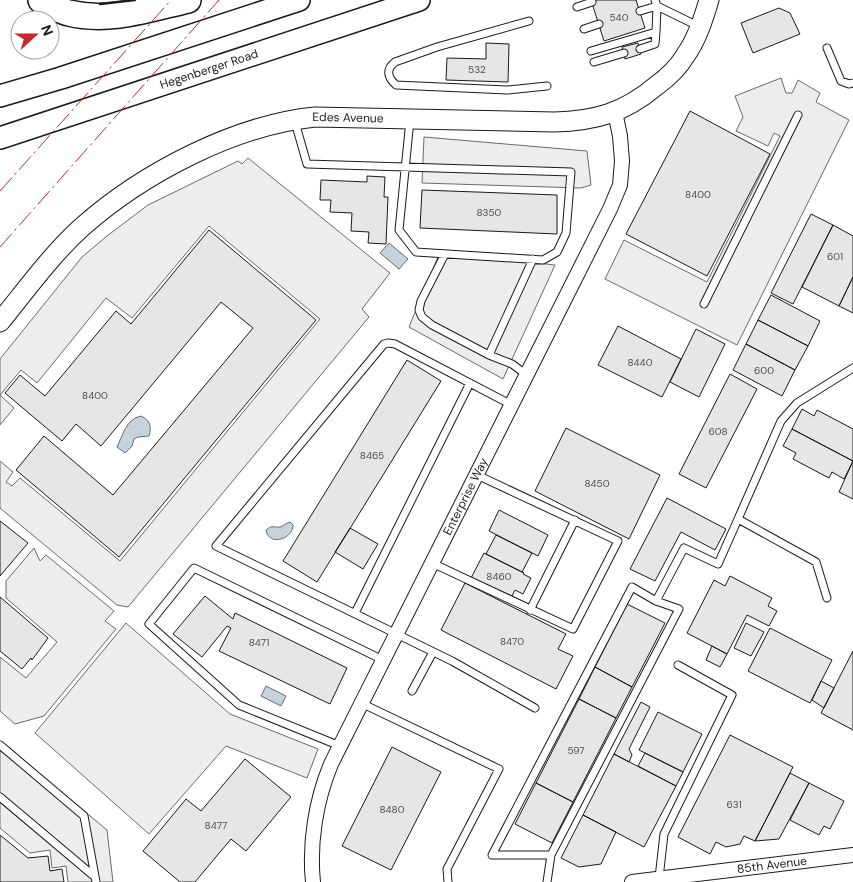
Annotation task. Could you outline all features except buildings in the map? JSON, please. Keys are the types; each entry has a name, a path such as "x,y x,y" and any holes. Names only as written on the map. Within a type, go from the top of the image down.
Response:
{"highway":[{"path":"41,0 68,13 102,18 130,14 188,0"}],"main road":[{"path":"0,96 61,78 299,0"},
{"name":"Hegenberger Road","path":"0,138 419,0"}],"street":[{"name":"Edes Avenue","path":"0,322 50,262 82,228 119,198 156,173 199,152 258,127 294,119 316,117 575,121 596,118 615,112 643,97 665,79 685,57 701,27 709,0"},
{"name":"Enterprise Way","path":"313,882 313,841 317,809 325,778 610,209 620,185 622,153 615,112"},
{"name":"85th Avenue","path":"632,882 853,855"}],"lane":[{"path":"577,7 592,2"},
{"path":"656,3 701,27"},
{"path":"640,11 656,3"},
{"path":"640,49 655,44 656,3"},
{"path":"529,21 437,47 395,62 390,66 388,73 390,80 396,85 507,90 548,86"},
{"path":"584,28 599,24"},
{"path":"591,51 656,32"},
{"path":"827,48 841,81 849,84 853,83"},
{"path":"594,62 624,53"},
{"path":"704,304 798,115"},
{"path":"294,119 307,164 406,166 571,172 566,233 557,252 543,260 416,252 399,230 406,166 410,118"},
{"path":"445,254 420,302 419,310 426,321 489,355 512,364 527,375"},
{"path":"489,355 533,259"},
{"path":"512,405 395,344 384,344 216,546 452,661 535,708"},
{"path":"656,601 684,548 718,564 781,421 797,403 853,368"},
{"path":"355,613 470,383"},
{"path":"432,563 573,630 618,541 476,475"},
{"path":"738,519 816,562 827,598"},
{"path":"530,610 575,520"},
{"path":"340,746 239,705 149,624 194,568 383,660"},
{"path":"546,882 551,855 679,609 656,601 632,587 492,855 551,855"},
{"path":"412,690 433,652"},
{"path":"658,878 664,834 732,695 678,665"},
{"path":"362,703 499,769 447,869 448,882"},
{"path":"0,745 84,816 96,880"},
{"path":"0,797 96,880"}],"shaded area":[{"path":"781,78 786,93 792,93 798,80 820,93 816,102 849,120 737,345 605,279 624,240 707,282 780,136 774,133 768,146 736,131 743,117 735,96"},
{"path":"424,137 587,151 591,185 581,188 422,183"},
{"path":"248,158 390,273 362,309 369,317 128,607 117,605 0,508 0,461 13,472 6,482 12,486 20,478 120,561 320,319 209,226 132,318 106,298 37,383 21,370 0,395 0,359 82,257 148,205 238,161 242,164"},
{"path":"389,243 408,259 399,269 380,253"},
{"path":"440,252 555,265 503,379 409,327"},
{"path":"0,395 14,408 0,425"},
{"path":"141,416 150,424 149,436 134,439 132,446 125,453 117,447 123,433 132,420"},
{"path":"290,522 293,525 292,530 285,537 276,540 268,535 266,530 269,528 280,527"},
{"path":"34,548 40,561 46,555 114,611 105,621 116,629 44,716 15,724 0,711 0,657 26,678 57,642 6,598 6,581"},
{"path":"126,623 230,714 318,749 307,778 226,746 149,834 35,733"},
{"path":"266,686 286,696 281,706 261,696"},
{"path":"0,741 107,830 113,882 68,882 66,866 52,868 50,850 30,853 0,828"}],"wall":[{"path":"100,4 135,0"}],"power":[{"path":"0,191 171,0"},
{"path":"0,247 219,0"}]}
